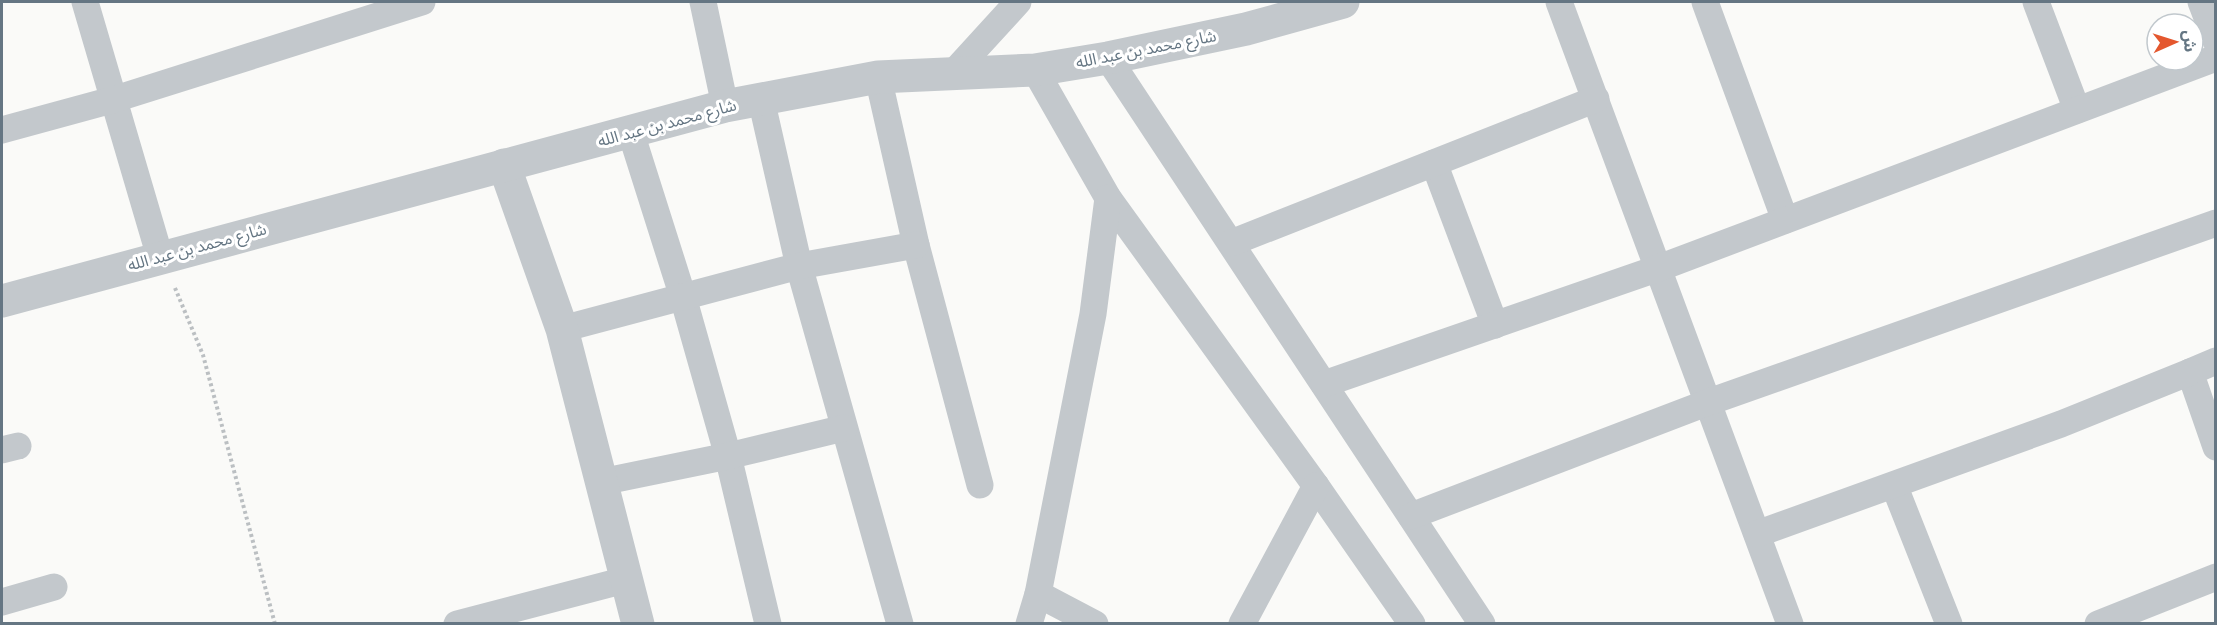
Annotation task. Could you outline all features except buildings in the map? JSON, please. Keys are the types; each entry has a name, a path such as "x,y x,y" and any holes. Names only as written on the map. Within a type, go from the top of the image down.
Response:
{"street":[{"path":"85,2 160,257"},
{"path":"703,2 725,106"},
{"path":"954,72 1018,2"},
{"name":"شارع محمد بن عبد الله","path":"2,301 725,106 878,77 1035,69 1108,58 1246,29 1343,2"},
{"path":"1559,2 1790,624"},
{"path":"1706,2 1785,220"},
{"path":"2036,2 2077,110"},
{"path":"2201,2 2216,41"},
{"path":"2,130 112,100 407,4"},
{"path":"1108,58 1482,624"},
{"path":"1324,384 1659,268 2216,58"},
{"path":"1035,69 1108,198 1316,486 1412,624"},
{"path":"878,77 916,245 980,485"},
{"path":"761,99 799,266 900,624"},
{"path":"1231,243 1596,99"},
{"path":"631,133 728,456 768,624"},
{"path":"1434,163 1495,325"},
{"path":"504,165 562,329 638,624"},
{"path":"1029,624 1038,594 1093,314 1108,198"},
{"path":"1411,516 1709,402 2216,223"},
{"path":"562,329 799,266 916,245"},
{"path":"1757,534 2061,424 2216,361"},
{"path":"2190,372 2216,447"},
{"path":"601,482 728,456 844,428"},
{"path":"1894,484 1949,624"},
{"path":"1242,624 1316,486"},
{"path":"2098,624 2216,578"},
{"path":"457,624 625,580"},
{"path":"2,602 54,587"},
{"path":"1038,594 1095,624"}],"path":[{"path":"160,257 193,326 203,355 275,624"}]}
